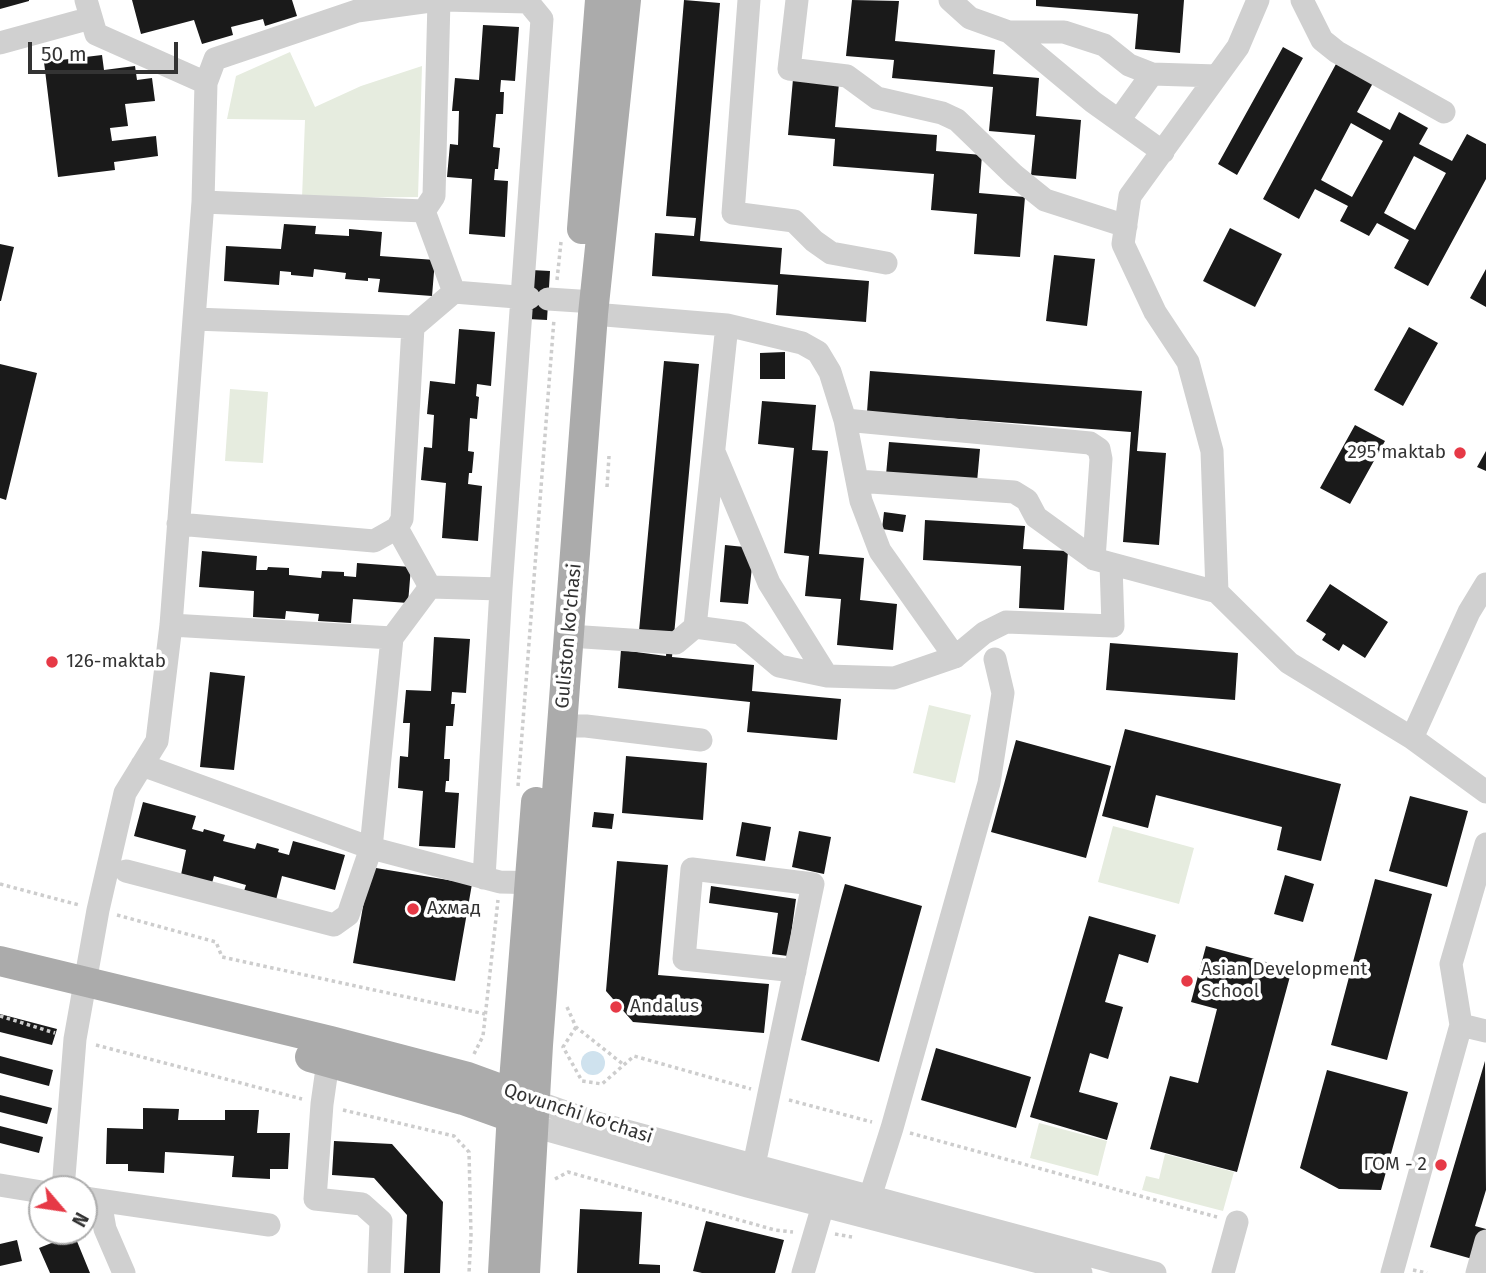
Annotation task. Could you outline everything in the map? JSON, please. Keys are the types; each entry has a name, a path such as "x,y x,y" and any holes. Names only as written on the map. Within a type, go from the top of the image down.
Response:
{"main road":[{"name":"Guliston ko'chasi","path":"503,1273 523,1109 540,883 560,302 600,0"},
{"name":"Guliston ko'chasi","path":"540,883 562,726 569,636 560,302 626,0"},
{"name":"Qovunchi ko'chasi","path":"0,961 83,991 329,1051 523,1109"},
{"name":"Qovunchi ko'chasi","path":"0,981 83,991"},
{"name":"Guliston ko'chasi","path":"523,1109 524,1273"}],"street":[{"path":"424,211 433,196 440,0"},
{"path":"64,1175 75,1039 98,910 125,793 157,741 171,625 203,202 206,82 215,59 357,11 440,0 528,2 542,19 560,302 501,589 492,880"},
{"path":"749,0 733,213 794,220 814,241 831,253 886,263"},
{"path":"797,0 789,69 847,76 877,98 942,113 957,120 1014,175 1045,200 1126,226"},
{"path":"950,0 970,18 1009,32 1064,32 1104,45 1129,65 1152,74 1217,76"},
{"path":"1217,593 1213,451 1188,362 1155,312 1124,244 1130,196 1238,47 1258,0"},
{"path":"1302,0 1322,40 1337,52 1444,112"},
{"path":"0,43 89,9 96,34 206,82"},
{"path":"1009,32 1093,102 1163,152"},
{"path":"1119,120 1152,74"},
{"path":"203,202 424,211"},
{"path":"424,211 454,292"},
{"path":"194,319 413,327 454,292 560,302 726,325 802,343 818,352 830,372 845,420 861,501 880,551 955,657"},
{"path":"569,636 676,643 695,627 726,325"},
{"path":"178,524 374,541 397,528 402,519 413,327"},
{"path":"695,627 740,633 779,666 827,676 894,678 955,657 984,633 1006,622 1112,626 1103,561 1099,449 1090,443 845,420"},
{"path":"714,452 769,583 827,676"},
{"path":"858,481 1014,492 1027,500 1036,517 1103,561 1217,593 1289,663 1412,738 1486,792"},
{"path":"397,528 430,587"},
{"path":"1412,738 1469,612 1486,584"},
{"path":"430,587 501,589"},
{"path":"126,871 334,925 348,915 371,848 392,638 430,587"},
{"path":"171,625 392,638"},
{"path":"870,1197 989,783 1003,693 995,659"},
{"path":"562,726 586,726 701,740"},
{"path":"142,765 371,848 492,880 540,883"},
{"path":"1392,1273 1461,1025 1451,964 1486,844"},
{"path":"754,1165 813,884 692,869 684,959 794,971"},
{"path":"1461,1025 1486,1031"},
{"path":"329,1051 315,1199 362,1204 381,1221 379,1273"},
{"name":"Qovunchi ko'chasi","path":"523,1109 597,1123 754,1165 825,1196 870,1197 1084,1267"},
{"name":"Qovunchi ko'chasi","path":"523,1109 1084,1267 1155,1273"},
{"path":"0,1185 28,1190"},
{"path":"803,1273 825,1196"},
{"path":"98,1201 269,1225"},
{"path":"98,1213 124,1273"},
{"path":"1223,1273 1237,1222"},
{"path":"1477,1273 1486,1241"}],"path":[{"path":"518,787 560,302"},
{"path":"606,496 609,456"},
{"path":"471,1062 483,1036 492,880"},
{"path":"0,884 216,942 222,957 485,1014"},
{"path":"567,997 567,1010 576,1027 624,1065"},
{"path":"0,1016 149,1060 454,1136 469,1152 469,1273"},
{"path":"553,1180 568,1172 775,1230 858,1238"}],"shaded area":[{"path":"290,52 315,107 361,86 422,66 418,197 302,198 305,120 227,119 236,76"},
{"path":"230,389 268,392 263,463 225,461"},
{"path":"929,705 971,715 955,783 913,773"},
{"path":"1113,826 1194,848 1179,904 1098,882"},
{"path":"1039,1123 1107,1141 1098,1176 1030,1158"},
{"path":"1165,1154 1234,1172 1223,1211 1142,1190 1146,1176 1159,1179"}],"water":[{"path":"593,1051 601,1055 605,1063 601,1071 593,1075 585,1071 581,1063 585,1055"}],"building":[{"path":"0,0 29,0 29,1 0,9"},
{"path":"132,0 292,0 297,16 265,26 263,19 231,27 233,35 202,44 194,20 141,34"},
{"path":"684,0 720,3 700,241 782,248 780,274 869,281 866,322 776,315 778,285 652,276 655,233 694,236 696,218 666,216"},
{"path":"852,0 899,1 895,41 995,50 993,74 1039,78 1036,116 1081,120 1076,179 1031,175 1035,135 989,131 993,87 892,78 894,60 846,56"},
{"path":"1036,0 1184,0 1180,53 1135,49 1138,14 1036,6"},
{"path":"483,25 519,27 515,81 501,80 500,92 504,92 503,114 496,114 493,147 500,148 494,180 508,181 505,237 469,234 472,179 447,177 450,144 458,145 459,111 452,111 455,78 479,80"},
{"path":"1283,47 1303,58 1237,175 1218,164"},
{"path":"102,55 104,70 135,66 137,80 152,78 155,101 125,104 128,126 110,128 112,141 156,136 158,156 114,162 115,170 58,177 44,62"},
{"path":"1336,64 1373,83 1357,112 1390,130 1399,112 1428,128 1419,144 1452,161 1467,134 1486,144 1486,179 1428,286 1394,268 1409,240 1377,223 1369,236 1340,221 1348,206 1315,189 1299,219 1263,199","holes":["1351,123 1383,141 1352,197 1321,180","1414,156 1446,173 1415,230 1384,213"]},
{"path":"793,79 839,83 835,127 937,135 936,151 982,155 979,193 1025,197 1020,257 974,254 977,214 931,210 934,174 833,166 835,139 788,135"},
{"path":"284,224 316,226 315,234 349,236 349,229 382,232 380,256 435,260 432,296 378,292 380,279 345,279 346,273 314,269 313,277 280,271 279,285 224,281 226,246 281,249"},
{"path":"1230,228 1282,254 1255,307 1203,281"},
{"path":"0,244 14,247 1,301 0,301"},
{"path":"1054,255 1095,259 1087,326 1046,321"},
{"path":"1486,269 1486,307 1470,298"},
{"path":"531,270 550,271 547,320 528,319"},
{"path":"1409,327 1438,343 1403,406 1374,390"},
{"path":"459,329 495,332 491,386 477,384 477,419 470,418 468,451 474,452 468,484 482,486 478,541 442,538 446,483 421,480 424,447 432,448 434,415 427,414 430,381 455,384"},
{"path":"785,352 785,379 760,379 760,353"},
{"path":"664,361 699,364 672,657 754,665 752,691 841,699 837,740 747,732 750,702 618,688 621,650 666,656 668,634 639,631"},
{"path":"0,364 37,373 6,500 0,498"},
{"path":"870,371 1142,391 1137,451 1166,453 1159,545 1123,542 1131,432 867,412"},
{"path":"762,401 816,405 812,450 828,451 819,554 864,558 860,600 897,604 893,650 837,645 841,599 805,596 809,556 784,553 794,448 758,444"},
{"path":"1355,425 1385,441 1350,504 1320,488"},
{"path":"889,442 980,449 977,482 886,475"},
{"path":"1486,451 1486,471 1477,467"},
{"path":"884,512 906,515 903,532 882,529"},
{"path":"925,520 1025,526 1023,549 1068,551 1064,610 1019,608 1021,566 923,560"},
{"path":"725,545 754,548 748,604 720,602"},
{"path":"202,551 257,556 256,570 267,570 268,567 289,568 289,575 321,578 322,571 344,572 344,576 356,577 357,563 411,567 408,603 353,599 351,623 318,621 319,614 286,611 285,619 253,617 254,591 199,587"},
{"path":"1330,584 1388,622 1365,658 1343,644 1339,651 1322,640 1326,634 1306,621"},
{"path":"434,637 470,639 466,693 452,692 451,704 455,704 453,726 446,726 444,759 450,759 449,781 446,781 445,792 459,793 455,848 419,846 423,791 398,788 400,756 408,757 410,723 403,723 406,690 431,691"},
{"path":"1110,643 1238,653 1235,700 1106,690"},
{"path":"210,672 245,676 234,770 200,767"},
{"path":"1125,729 1341,784 1321,861 1277,850 1282,827 1156,795 1148,828 1102,816"},
{"path":"1016,740 1111,766 1086,858 991,832"},
{"path":"626,756 707,763 703,820 622,813"},
{"path":"1410,796 1468,811 1447,887 1389,871"},
{"path":"143,802 196,816 192,829 203,832 204,829 225,835 223,841 255,849 257,843 279,849 278,852 289,855 293,841 345,855 335,890 282,876 276,900 244,891 246,885 214,876 212,883 181,875 186,850 134,836"},
{"path":"594,812 614,814 612,829 592,827"},
{"path":"742,822 771,827 765,861 736,856"},
{"path":"799,831 831,837 824,874 792,867"},
{"path":"617,861 668,865 658,975 769,984 764,1033 633,1022 606,991"},
{"path":"370,867 472,884 455,981 353,963"},
{"path":"1285,875 1314,884 1303,922 1274,914"},
{"path":"1375,879 1432,894 1387,1060 1331,1045"},
{"path":"845,884 922,906 879,1062 801,1040"},
{"path":"711,886 796,899 788,956 772,954 778,913 709,903"},
{"path":"1089,916 1156,935 1148,963 1119,954 1105,1002 1123,1007 1108,1059 1090,1053 1079,1092 1118,1103 1107,1140 1030,1117"},
{"path":"1206,946 1292,969 1237,1172 1150,1149 1170,1076 1198,1083 1217,1009 1191,1002"},
{"path":"0,1014 57,1029 52,1045 0,1032"},
{"path":"936,1048 1031,1077 1016,1128 921,1100"},
{"path":"0,1056 53,1070 49,1086 0,1073"},
{"path":"1485,1061 1486,1190 1475,1226 1486,1229 1483,1262 1430,1247"},
{"path":"1327,1070 1408,1092 1381,1190 1339,1189 1300,1168"},
{"path":"0,1095 52,1108 47,1124 0,1112"},
{"path":"143,1108 179,1109 178,1120 225,1120 225,1110 259,1110 257,1133 290,1133 288,1169 270,1169 270,1179 232,1177 234,1156 165,1152 164,1173 128,1171 128,1164 106,1164 107,1128 143,1129"},
{"path":"0,1126 43,1137 39,1153 0,1143"},
{"path":"334,1141 392,1144 443,1202 440,1273 404,1273 407,1215 374,1178 332,1175"},
{"path":"580,1209 642,1212 639,1264 660,1265 660,1273 577,1273"},
{"path":"706,1221 784,1240 775,1273 693,1271"},
{"path":"17,1240 22,1261 0,1266 0,1244"},
{"path":"46,1245 79,1245 90,1273 50,1273 39,1248"}],"place":[{"name":"295 maktab","path":"1460,453"},
{"name":"126-maktab","path":"52,662"},
{"name":"Ахмад","path":"413,909"},
{"name":"Asian Development School","path":"1187,981"},
{"name":"Andalus","path":"616,1007"},
{"name":"ГОМ - 2","path":"1441,1165"}]}
